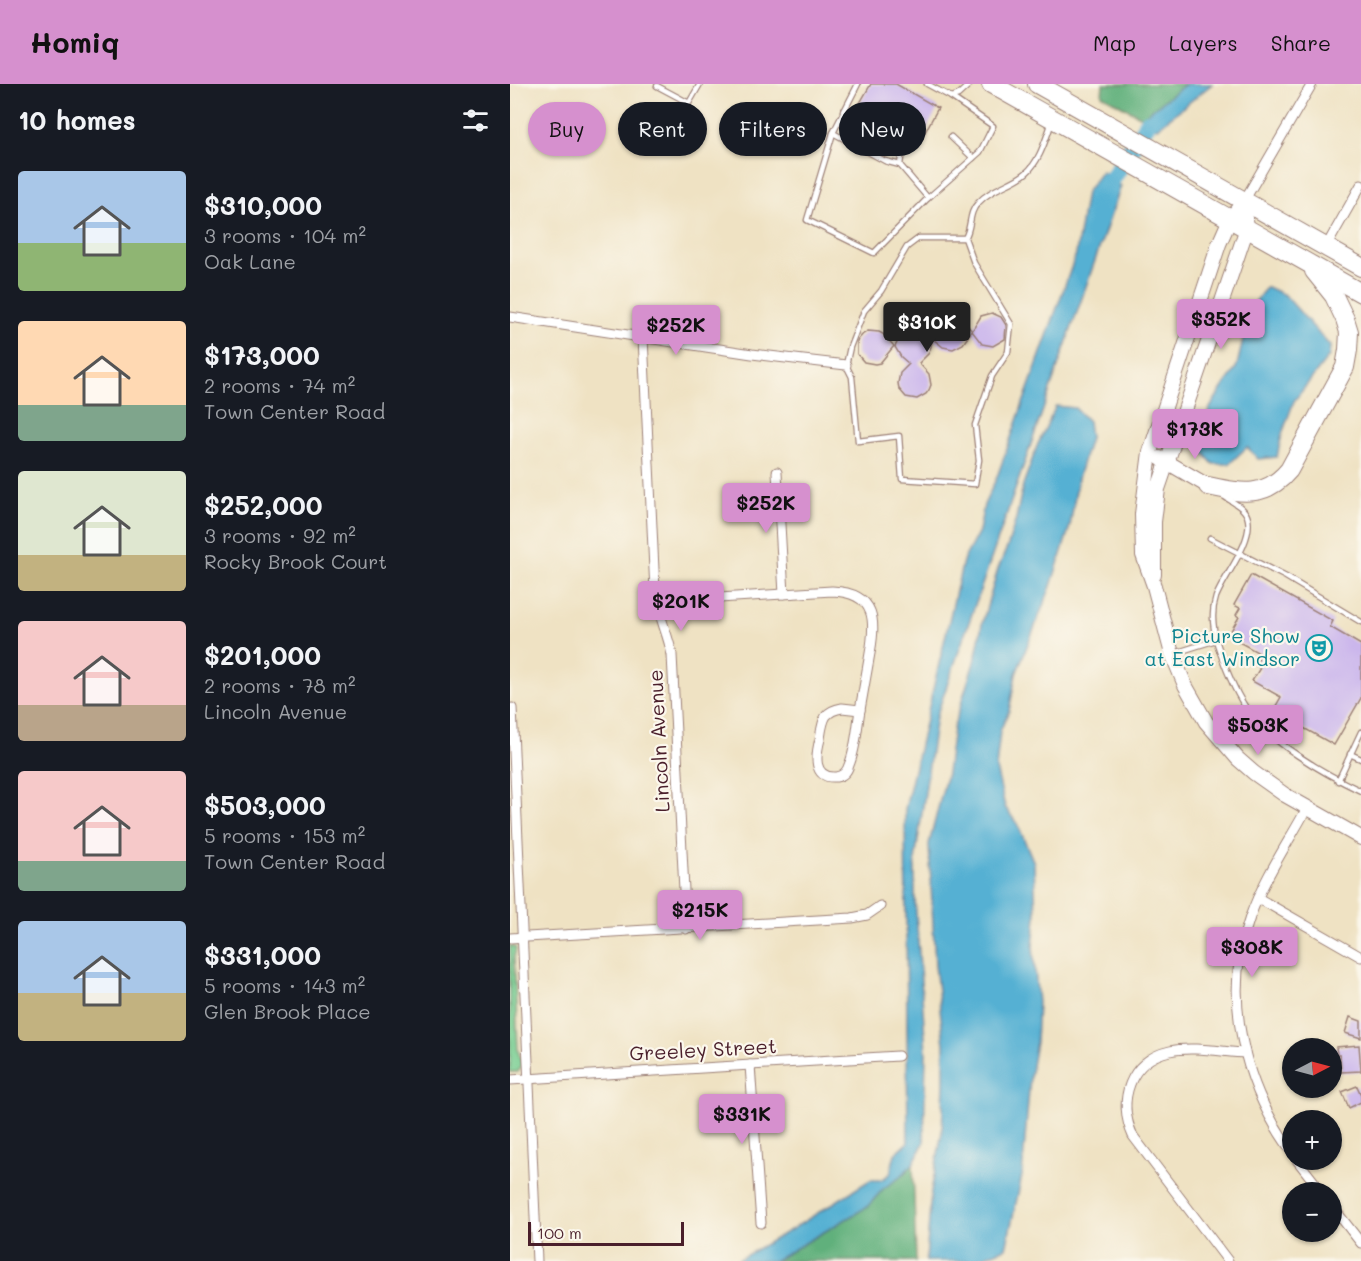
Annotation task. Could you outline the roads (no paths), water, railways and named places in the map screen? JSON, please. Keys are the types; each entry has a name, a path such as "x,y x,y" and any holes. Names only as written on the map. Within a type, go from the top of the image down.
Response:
{"highway":[{"path":"990,84 1361,293"},
{"path":"1037,84 1361,267"},
{"path":"1208,486 1236,492 1253,492 1272,487 1281,481 1345,367 1349,332 1345,319 1334,296 1322,279 1299,258"}],"street":[{"path":"1312,84 1244,201 1230,219 1219,244 1150,452 1142,514 1143,555 1154,586 1172,654 1196,706 1222,742 1254,773 1308,808 1361,838"},
{"path":"1326,247 1361,185"},
{"path":"1154,586 1154,522 1158,489 1247,228 1244,201"},
{"path":"510,317 752,354 846,365"},
{"name":"Lincoln Avenue","path":"643,337 656,602 668,635 672,655 686,929"},
{"path":"1150,452 1208,486"},
{"path":"777,472 784,594"},
{"path":"656,602 843,592 860,597 872,614 874,629 860,710 849,767 841,776 823,775 816,764 825,718 834,710 842,708 860,710"},
{"path":"512,708 537,1261"},
{"path":"1282,1138 1258,1094 1245,1053 1239,1015 1238,976 1244,939 1258,898 1308,808"},
{"path":"1258,898 1361,957"},
{"path":"510,938 852,918 867,915 880,906"},
{"path":"1228,1261 1133,1136 1125,1112 1125,1099 1134,1075 1158,1054 1181,1049 1245,1053"},
{"name":"Greeley Street","path":"510,1080 898,1056"},
{"path":"750,1065 761,1223"},
{"path":"1342,1219 1361,1244"}],"lane":[{"path":"657,86 689,103 700,84"},
{"path":"848,102 858,84"},
{"path":"839,120 807,220 874,253 928,198 980,152 993,126 951,97 927,84"},
{"path":"951,97 958,95 970,84"},
{"path":"965,238 975,205 991,192 1026,173 1043,145 1053,120"},
{"path":"833,133 885,161 900,165 928,198"},
{"path":"951,136 973,158"},
{"path":"900,165 901,156"},
{"path":"919,238 965,238 974,263 1011,324 1008,352 992,376 975,425 979,460 975,484 902,479 899,436 858,441 852,377 846,365 850,347 864,311 882,291 907,247 919,238"},
{"path":"1208,486 1241,508 1248,518 1248,531 1216,597 1212,618 1216,640 1239,695 1253,718 1274,737 1338,781 1361,791"},
{"path":"1210,538 1239,552 1361,622"},
{"path":"1172,654 1216,640"},
{"path":"1338,781 1361,732"},
{"path":"1350,754 1361,759"}],"water":[{"path":"1186,84 1212,84 1157,128 1142,117"},
{"path":"1102,171 1121,186 936,717 915,861 915,899 926,1051 924,1142 913,1164 899,1178 884,1188 867,1207 774,1261 736,1261 870,1180 881,1180 890,1174 895,1154 908,1142 905,809 963,561 979,531 984,505 997,477 1076,254 1086,192"},
{"path":"1267,287 1285,295 1330,346 1329,356 1294,401 1282,434 1277,457 1258,459 1247,447 1229,464 1213,464 1200,449 1204,422 1214,400 1236,368 1249,314"},
{"path":"1056,406 1075,408 1088,421 1090,438 1078,478 1070,526 1051,586 1016,674 1009,711 1000,731 996,768 1005,807 1018,825 1034,863 1036,917 1033,947 1038,1003 1022,1176 1006,1248 973,1261 926,1261 931,1192 942,1132 944,1084 944,1044 935,965 929,844 947,773 953,729 976,656 982,624 1016,519 1023,485 1037,446"}],"waterway":[{"path":"1112,179 1148,122"}],"place":[{"name":"Picture Show at East Windsor","path":"1319,648"}]}
